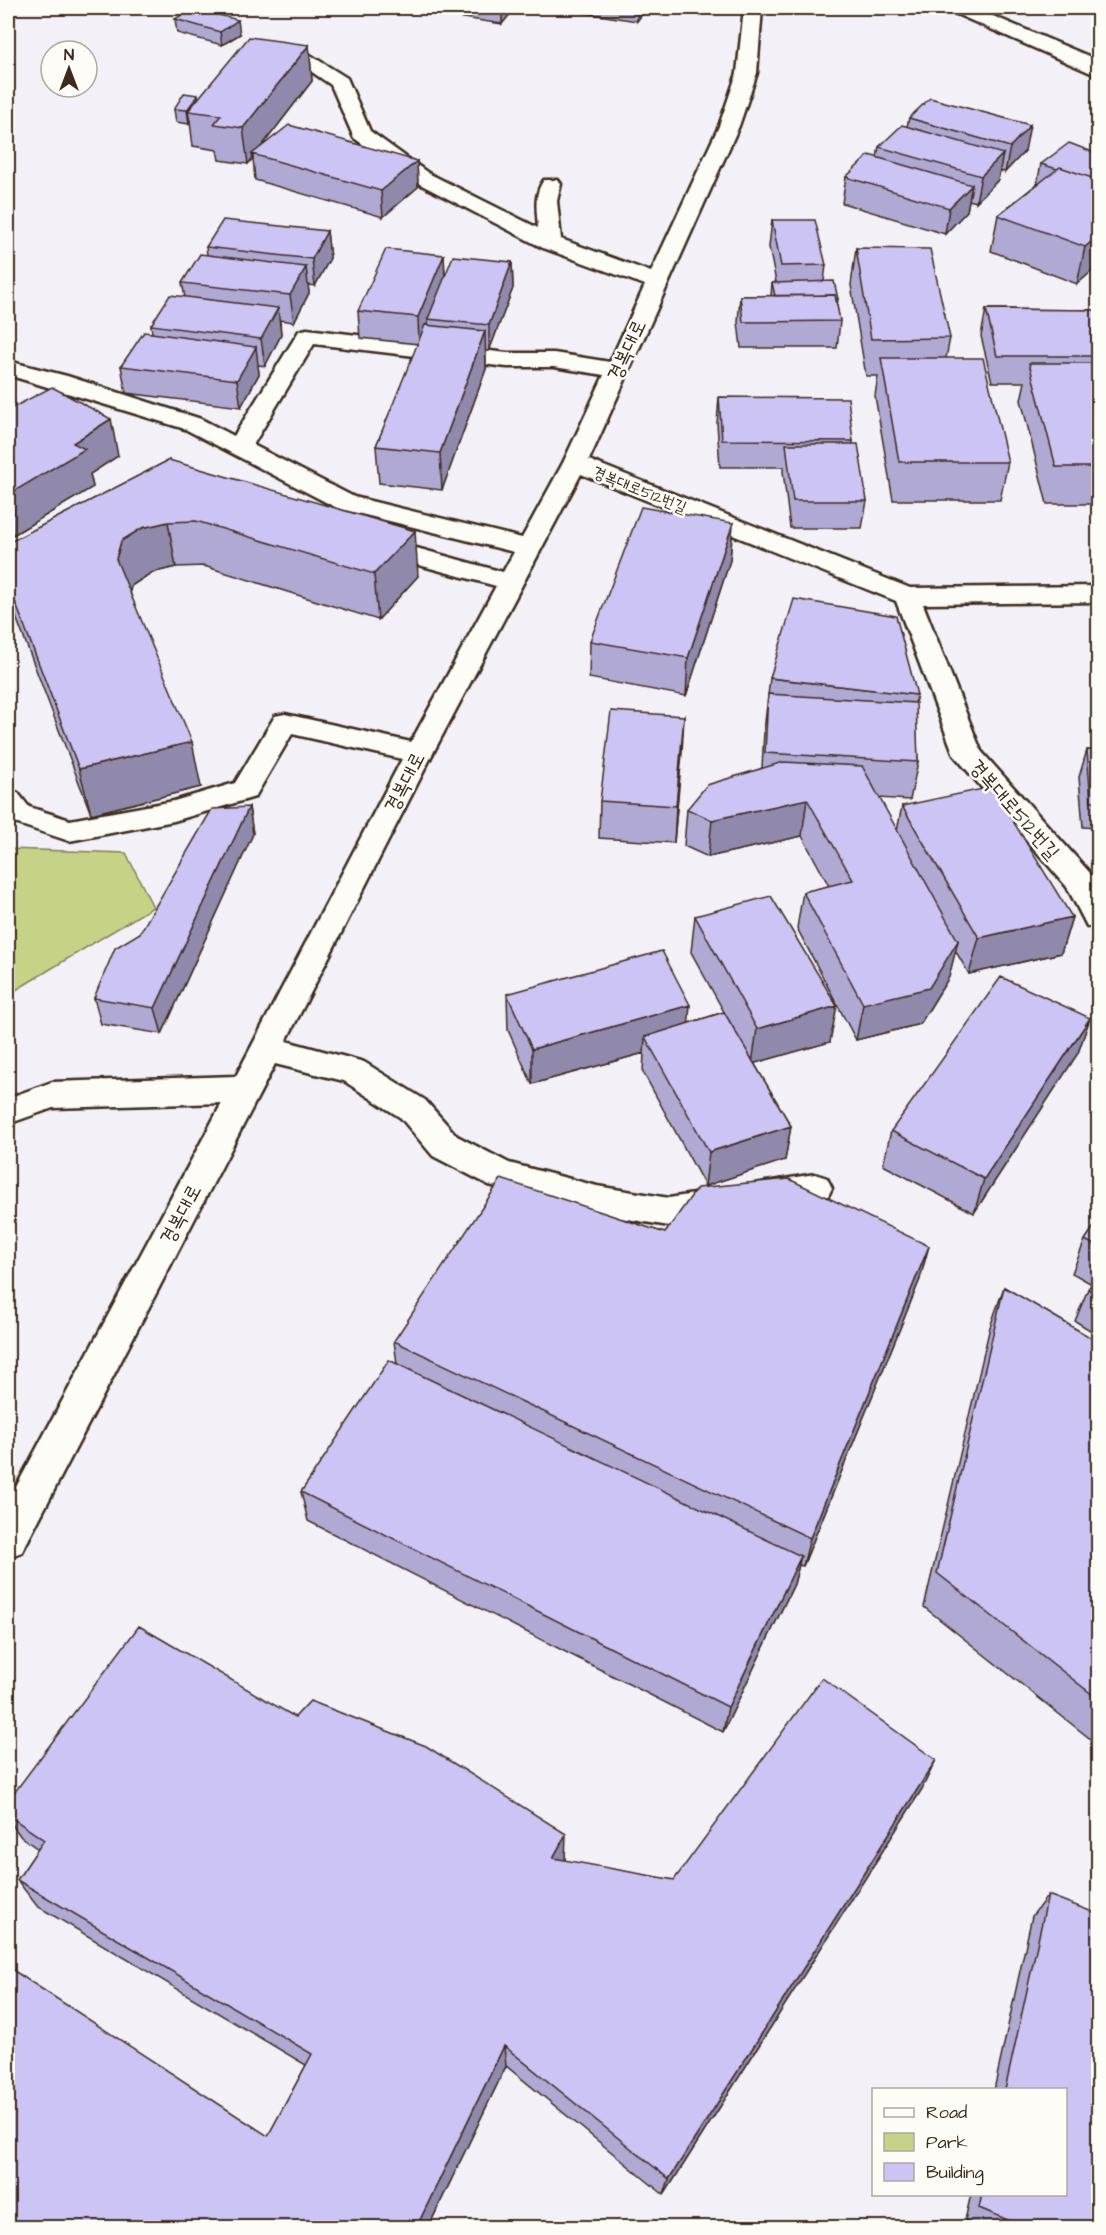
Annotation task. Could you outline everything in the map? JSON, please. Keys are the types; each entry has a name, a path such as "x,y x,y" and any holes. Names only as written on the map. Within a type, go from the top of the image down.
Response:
{"street":[{"name":"경복대로","path":"8,1539 246,1089 419,753 575,463 729,126 747,73 753,8"},
{"path":"959,8 1096,66 1098,70"},
{"path":"300,57 339,82 361,134 421,177 551,243 659,282"},
{"path":"551,184 546,201 551,243"},
{"path":"239,448 307,336 507,360 554,360 616,370"},
{"path":"8,368 59,381 193,424 346,503 528,547"},
{"path":"33,399 59,381"},
{"name":"경복대로512번길","path":"575,463 907,596 1098,594"},
{"path":"354,537 510,582"},
{"name":"경복대로512번길","path":"907,596 968,755 1079,881 1098,916"},
{"path":"8,800 19,814 69,831 174,811 245,790 285,723 419,753"},
{"path":"267,1048 353,1071 413,1109 445,1146 501,1175 597,1200 669,1212 815,1188"},
{"path":"8,1111 52,1095 246,1089"}],"green space":[{"path":"8,849 126,853 153,907 16,990 8,992"}],"building":[{"path":"193,8 238,20 220,32 175,19"},
{"path":"249,37 309,45 243,128 214,124 221,115 188,111"},
{"path":"184,93 198,95 187,110 174,109"},
{"path":"930,98 1030,125 1010,147 909,118"},
{"path":"289,125 417,161 381,191 252,154"},
{"path":"902,125 1003,154 981,176 879,147"},
{"path":"1069,143 1098,154 1098,180 1060,167 1057,169 1041,164"},
{"path":"869,155 972,185 949,208 846,177"},
{"path":"1060,167 1098,180 1098,236 1085,247 998,215"},
{"path":"223,220 327,231 312,259 206,247"},
{"path":"772,220 815,220 826,265 781,266"},
{"path":"856,248 930,249 950,338 871,339"},
{"path":"386,249 444,255 418,317 358,311"},
{"path":"200,254 306,267 290,295 182,283"},
{"path":"453,256 512,262 489,325 428,319"},
{"path":"834,281 838,299 835,295 775,296 772,283"},
{"path":"170,295 278,308 261,339 151,325"},
{"path":"835,295 840,321 743,322 740,296"},
{"path":"986,309 1098,310 1098,356 997,356"},
{"path":"425,325 485,331 440,453 376,446"},
{"path":"144,332 256,347 237,380 121,366"},
{"path":"881,358 983,358 1008,462 899,462"},
{"path":"1029,363 1098,363 1098,467 1056,467"},
{"path":"52,387 111,419 73,443 85,449 8,495 8,410"},
{"path":"719,397 848,398 853,441 722,440"},
{"path":"786,444 858,444 867,501 793,501"},
{"path":"169,460 415,531 374,574 196,521 168,522 142,528 121,541 116,559 192,742 79,769 8,583 8,543"},
{"path":"641,507 733,523 688,658 590,641"},
{"path":"794,599 896,616 917,695 770,678"},
{"path":"768,694 916,703 918,762 765,753"},
{"path":"611,711 684,716 676,806 600,801"},
{"path":"1087,750 1098,751 1098,801 1091,801"},
{"path":"783,762 862,766 958,941 929,988 863,1004 803,892 853,880 807,799 712,820 687,809 707,785"},
{"path":"992,787 1072,917 979,938 902,806"},
{"path":"249,807 155,1008 94,998 115,948 140,933 212,809"},
{"path":"771,896 837,1006 757,1029 695,916"},
{"path":"662,951 690,1005 532,1049 507,994"},
{"path":"1001,977 1090,1018 984,1179 891,1131"},
{"path":"724,1012 791,1126 709,1152 645,1037"},
{"path":"501,1179 665,1233 697,1188 789,1179 929,1246 810,1538 394,1341"},
{"path":"1098,1221 1098,1247 1085,1240"},
{"path":"1098,1274 1098,1295 1088,1289"},
{"path":"1004,1287 1098,1342 1098,1699 937,1573"},
{"path":"389,1360 801,1556 728,1707 301,1492"},
{"path":"139,1626 295,1717 310,1701 426,1746 566,1834 553,1858 674,1880 822,1678 936,1760 669,2179 504,2046 416,2228 8,2228 8,1967 268,2136 312,2054 17,1880 44,1840 8,1815 8,1801"},
{"path":"1048,1895 1098,1914 1098,2228 1027,2228 979,2208 982,2196 1067,2196 1067,2088 1005,2088"}]}
